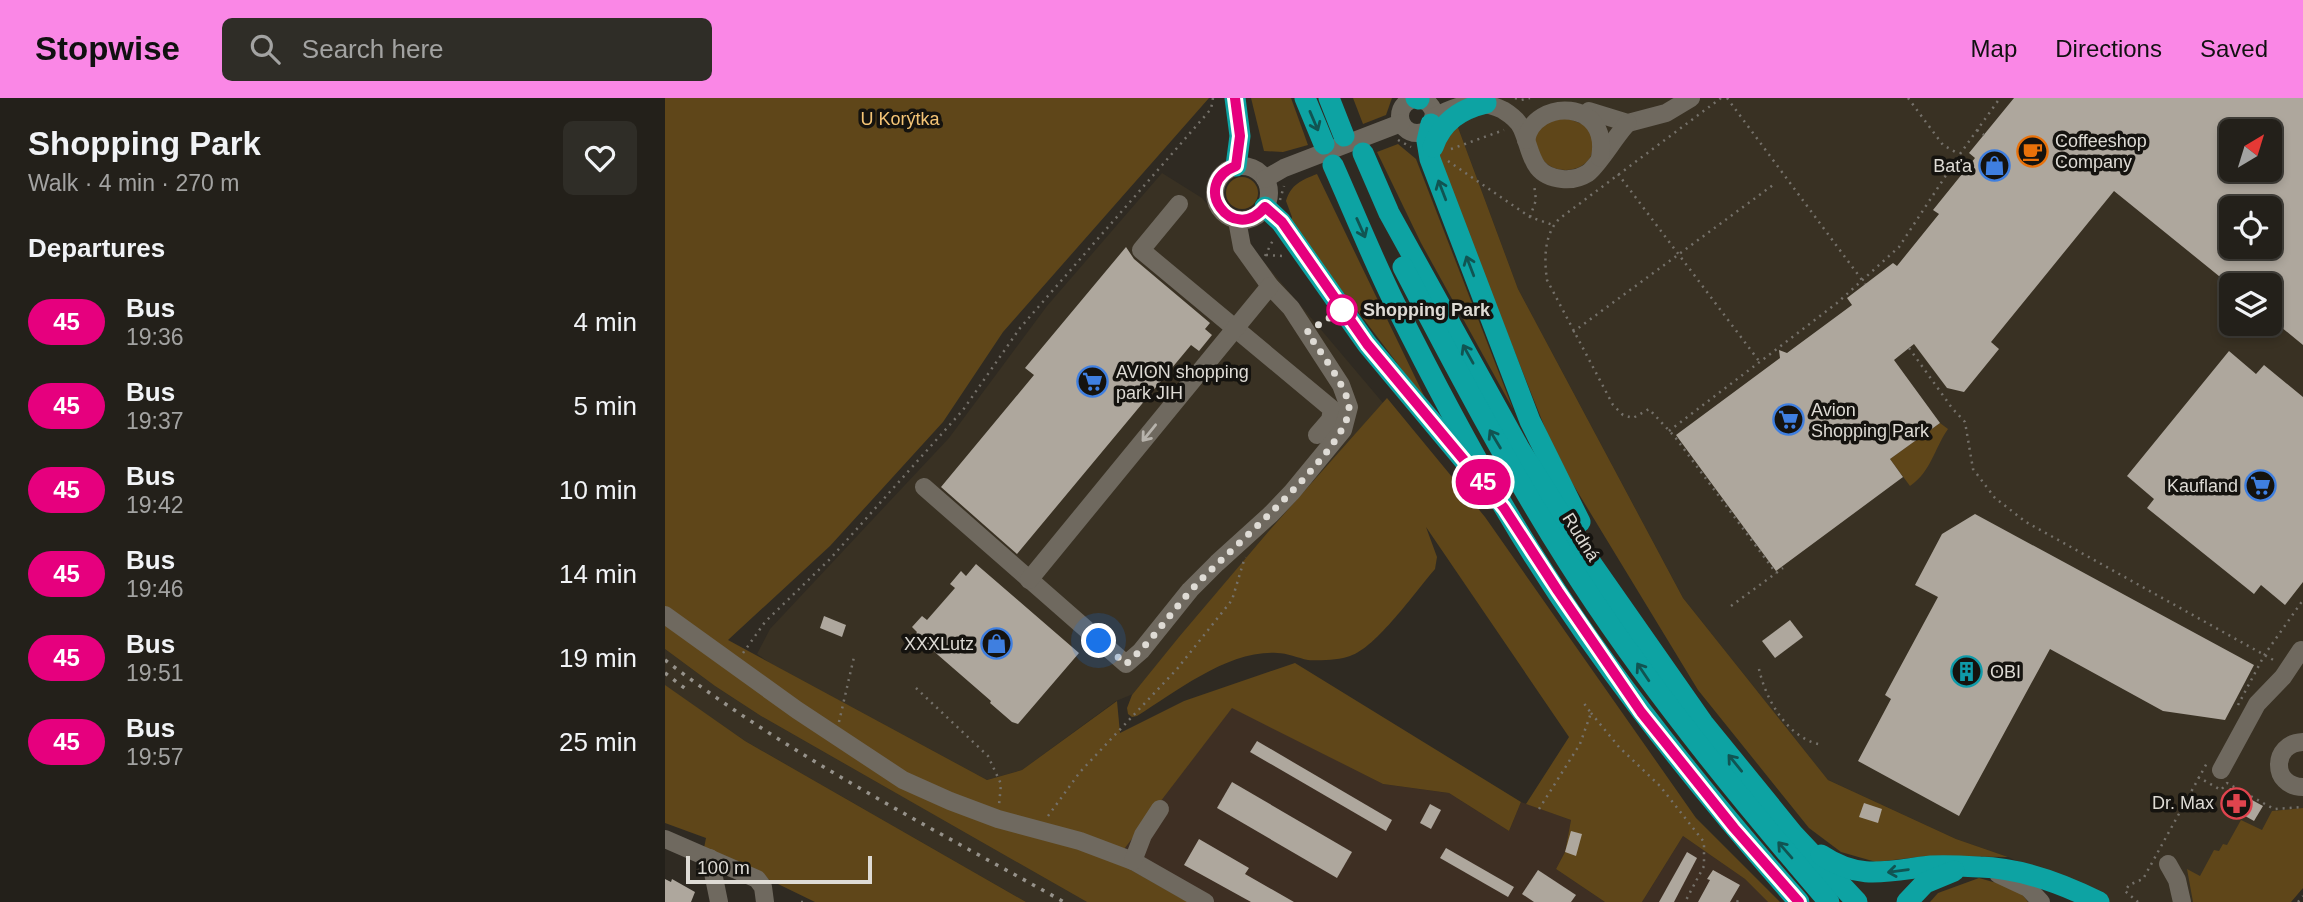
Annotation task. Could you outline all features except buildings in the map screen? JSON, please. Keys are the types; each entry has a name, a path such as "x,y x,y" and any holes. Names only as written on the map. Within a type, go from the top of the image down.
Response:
{"highway":[{"path":"1235,98 1240,136 1236,166"},
{"path":"1305,98 1340,137"},
{"path":"1329,98 1340,137"},
{"path":"1338,98 1340,137"},
{"path":"1430,159 1439,133 1447,123 1469,107 1499,99"},
{"path":"1425,109 1430,159 1530,421 1599,560 1658,662"},
{"path":"1350,159 1389,213 1519,448 1589,560 1658,662 1703,723 1794,835 1857,902"},
{"path":"1350,159 1395,305 1504,508 1641,712 1734,828 1799,902"},
{"name":"Rudná","path":"1350,159 1483,420 1569,563 1655,688 1696,742 1829,902"},
{"path":"1265,207 1282,222 1367,344 1504,508"},
{"path":"1794,835 1834,863 1860,873 1876,874 1935,866 2009,870 2047,881 2099,902"},
{"path":"1907,902 1916,890 1930,880 1974,867"}],"street":[{"path":"1425,109 1452,98"},
{"path":"1396,130 1402,107 1409,101 1425,109 1499,99 1521,108 1546,107 1563,102 1628,123 1666,113 1691,98"},
{"path":"1499,99 1497,106 1521,126 1533,162 1539,169 1557,179 1568,180 1587,174 1628,123"},
{"path":"1526,140 1529,126 1546,107"},
{"path":"1265,179 1284,168 1396,130 1418,133 1424,131 1425,109"},
{"path":"1589,111 1598,126 1601,140 1599,158"},
{"path":"1236,166 1250,167 1265,179 1269,193 1265,207 1253,218 1237,219 1223,212 1217,204 1215,194 1219,178 1226,171 1236,166"},
{"path":"1179,204 1141,250 1332,408 1330,420 1317,435"},
{"path":"924,487 1126,664 1141,651 1208,572 1272,514 1343,430 1349,407 1341,385 1291,308 1242,247 1237,219"},
{"path":"1029,580 1270,285"},
{"path":"665,615 836,737 903,780 998,819 1080,841 1133,860 1205,902"},
{"path":"2221,770 2257,704 2289,669 2301,650"},
{"path":"2303,742 2285,748 2278,767 2284,780 2290,785 2303,787"},
{"path":"1133,860 1143,835 1160,809"},
{"path":"665,839 757,879 763,887 765,902"},
{"path":"710,858 719,902"},
{"path":"2168,863 2178,880 2182,902"},
{"path":"1974,867 2028,888 2041,902"}],"path":[{"path":"736,664 765,622 830,559 963,410 1020,328 1211,109 1213,98"},
{"path":"1499,99 1530,98"},
{"path":"1721,98 1553,225 1544,264 1547,280 1613,405 1623,415 1633,418 1649,409 1776,573"},
{"path":"1727,98 1863,282"},
{"path":"1909,98 1943,145 1960,154"},
{"path":"1668,431 1837,303 1899,247 2000,98"},
{"path":"1396,130 1416,150 1421,161 1438,155 1530,217 1553,225"},
{"path":"1454,148 1505,130"},
{"path":"1977,130 1984,135"},
{"path":"1618,174 1759,362"},
{"path":"1529,177 1535,184 1535,200 1530,217"},
{"path":"1573,332 1773,185"},
{"path":"1266,255 1290,256"},
{"path":"1909,348 1965,422 1973,469 1995,498 2026,522 2289,669"},
{"path":"1038,831 1080,772 1177,669 1232,600 1245,561 1245,538"},
{"path":"1731,606 1783,568"},
{"path":"836,737 854,657"},
{"path":"1759,669 1776,708 1790,728 1809,743 1823,745"},
{"path":"916,688 988,756 1002,784 998,819"},
{"path":"1583,702 1619,747 1660,786 1704,842 1704,866 1685,902"},
{"path":"1539,809 1580,744 1591,713"},
{"path":"2198,777 2221,790 2227,783 2274,809 2303,807"},
{"path":"2138,902 2125,891 2129,885 2143,879 2148,868"},
{"path":"2298,902 2303,896"}],"shaded area":[{"path":"1454,98 2303,98 2303,827 2219,902 2110,902 2008,857 1956,839 1828,780 1683,598 1518,289 1456,122"},
{"path":"1162,173 1202,198 1222,222 1247,232 1253,249 1383,403 1268,532 1133,694 1116,701 1022,770 987,780 757,654 770,629 949,438 1047,306"},
{"path":"665,649 761,716 1087,902 1026,902 745,741 665,686"},
{"path":"1232,707 1383,784 1449,793 1509,831 1521,802 1571,820 1565,852 1556,869 1605,902 1188,902 1115,861"},
{"path":"1683,836 1745,879 1768,902 1642,902"}],"green space":[{"name":"U Korýtka","path":"665,98 1209,98 1003,332 943,422 830,546 728,640 987,780 1022,770 1117,701 1120,733 1184,701 1295,663 1521,802 1509,831 1449,793 1383,784 1232,708 1115,861 1188,902 1087,902 761,716 665,649"},
{"path":"1251,98 1291,98 1308,145 1283,152 1264,151"},
{"path":"1353,98 1392,98 1386,115 1363,124"},
{"path":"1550,112 1593,128 1592,153 1582,165 1570,170 1557,169 1542,158 1533,138"},
{"path":"1456,122 1518,289 1683,598 1828,780 1956,839 2008,857 1927,856 1876,862 1841,852 1809,828 1698,690 1557,458 1440,165 1439,148"},
{"path":"1398,144 1416,159 1513,409 1421,243 1377,152"},
{"path":"1317,174 1428,404 1291,223 1292,217 1286,201 1288,195 1298,183"},
{"path":"1242,177 1253,182 1258,193 1253,204 1242,209 1231,204 1226,193 1231,182"},
{"path":"1387,398 1485,517 1696,818 1780,902 1768,902 1745,879 1683,836 1642,902 1605,902 1556,869 1565,852 1571,820 1526,804 1569,737 1426,527 1437,557 1435,569 1383,631 1360,651 1329,660 1308,660 1277,653 1240,658 1203,674 1137,716 1128,714 1127,708 1132,695 1179,637"},
{"path":"1940,423 1948,429 1928,467 1910,486 1890,459"},
{"path":"665,685 745,741 1026,902 815,902 704,848 706,838 665,823"},
{"path":"2303,808 2303,888 2291,902 2193,902 2187,869 2200,876 2214,850 2219,851 2223,844 2227,845 2241,820 2262,830 2272,811"},
{"path":"1979,878 2018,889 2028,902 1930,902 1938,893"}],"railway":[{"path":"665,660 712,695 809,758 1064,902"},
{"path":"665,673 687,690"}],"bus line":[{"name":"45","path":"1235,98 1240,136 1236,166 1219,178 1215,194 1220,208 1227,216 1243,220 1253,218 1265,207 1282,222 1367,344 1504,508 1641,712 1734,828 1799,902"}],"place":[{"name":"Coffeeshop Company","path":"2032,151"},
{"name":"Baťa","path":"1995,166"},
{"name":"Shopping Park","path":"1342,310"},
{"name":"AVION shopping park JIH","path":"1093,382"},
{"name":"Avion Shopping Park","path":"1788,420"},
{"name":"Kaufland","path":"2261,486"},
{"name":"XXXLutz","path":"997,644"},
{"name":"OBI","path":"1967,672"},
{"name":"Dr. Max","path":"2237,803"}],"route":[{"path":"1099,641 1126,664 1141,651 1217,563 1272,514 1343,430 1349,407 1341,385 1307,332 1342,310"}]}
